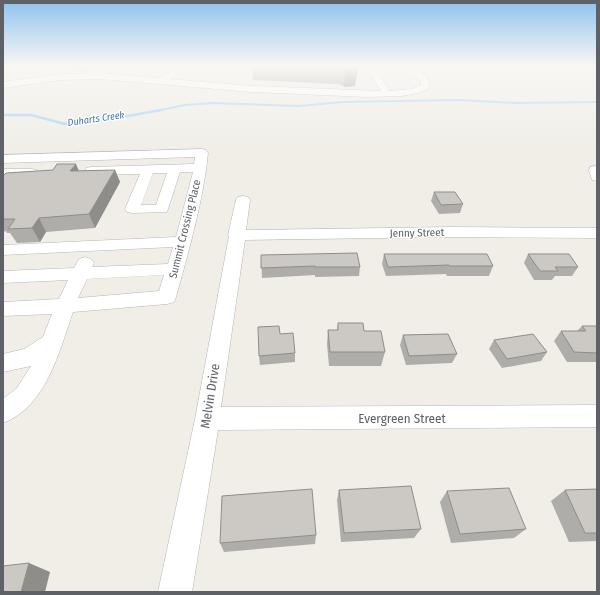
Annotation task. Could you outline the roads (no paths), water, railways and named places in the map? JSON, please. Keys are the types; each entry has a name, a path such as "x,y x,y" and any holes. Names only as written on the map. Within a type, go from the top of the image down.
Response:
{"street":[{"path":"349,93 387,94 409,93"},
{"path":"4,171 86,157 202,153 200,168"},
{"path":"73,172 86,157"},
{"name":"Summit Crossing Place","path":"4,171 73,172 200,168 183,242 167,297 65,306"},
{"path":"148,169 132,209 162,209 175,169"},
{"name":"Melvin Drive","path":"175,592 207,419 236,235 243,200"},
{"name":"Jenny Street","path":"236,235 452,232 597,233"},
{"path":"3,250 43,244 93,246 183,242"},
{"path":"3,412 24,396 32,384 52,342 65,306 93,246"},
{"path":"3,277 175,270"},
{"path":"3,309 65,306"},
{"path":"3,363 30,357 52,342"},
{"name":"Evergreen Street","path":"207,419 597,416"}],"waterway":[{"name":"Duharts Creek","path":"160,110 185,105 213,103 299,106 343,102 459,100 517,103 597,102"},
{"name":"Duharts Creek","path":"3,115 31,115 65,124 117,118 160,110"}]}
